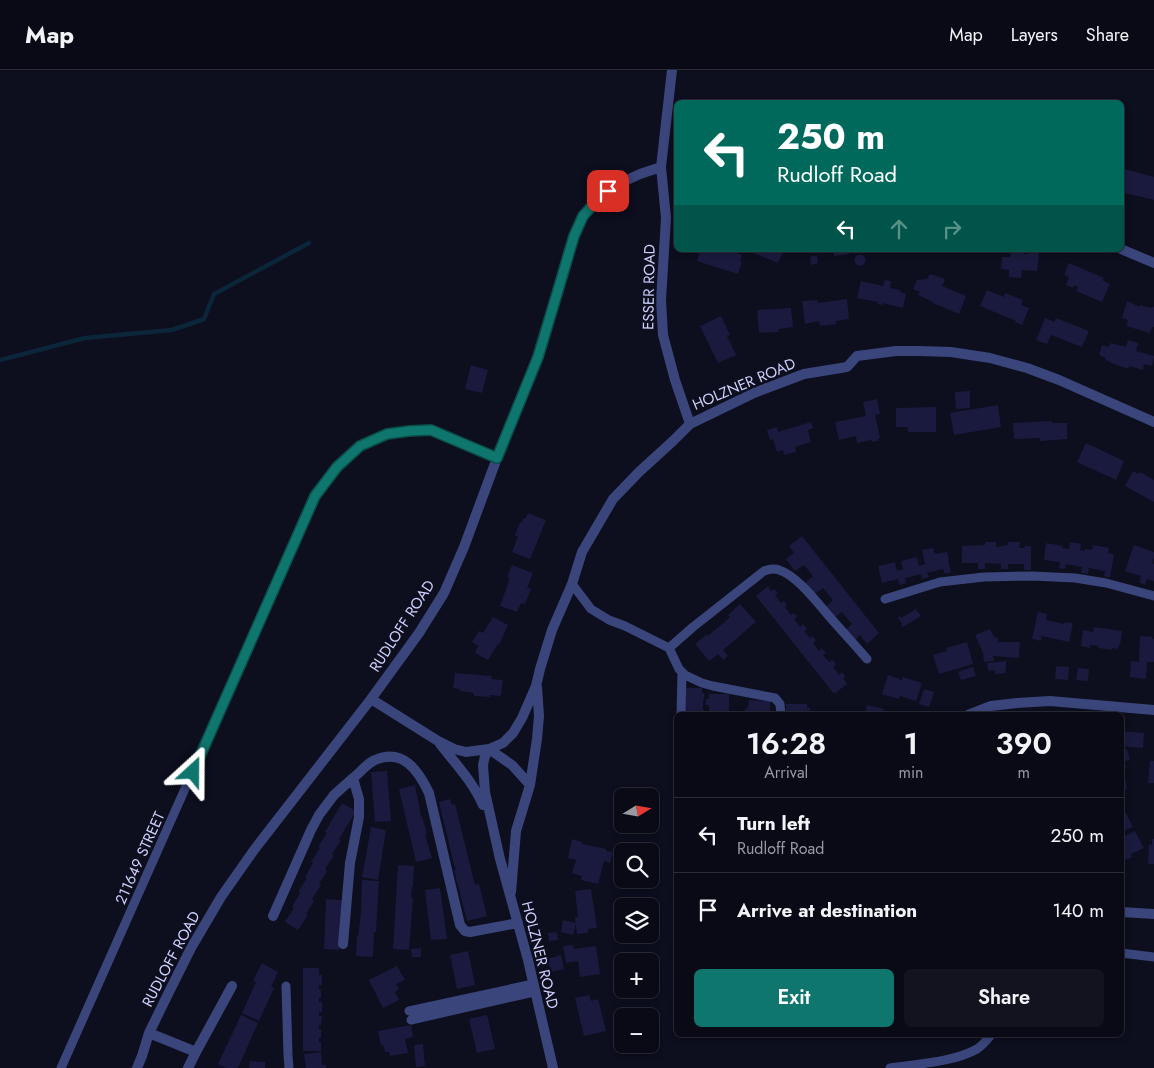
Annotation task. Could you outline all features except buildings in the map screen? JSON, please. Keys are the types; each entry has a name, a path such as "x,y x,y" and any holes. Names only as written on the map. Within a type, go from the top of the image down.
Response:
{"street":[{"name":"ESSER ROAD","path":"672,70 661,167 671,217 661,300 663,335 675,380 690,424"},
{"name":"RUDLOFF ROAD","path":"137,1068 150,1033 192,948 221,897 254,850 371,699 419,633 444,593 464,547 497,458 538,357 569,250 583,216 600,197 616,184 661,167"},
{"path":"1124,250 1154,263"},
{"name":"HOLZNER ROAD","path":"371,699 438,742 454,750 466,752 489,749 503,743 522,718 536,686 552,630 572,584 582,552 613,500 639,472 690,424 754,394 804,374 847,367 857,356 896,351 951,352 990,358 1027,368 1154,422"},
{"name":"HOLZNER ROAD","path":"536,686 539,716 536,749 530,785 516,831 511,897 553,1068"},
{"path":"975,712 990,706 1050,702 1154,710"},
{"path":"438,742 479,796 491,822"},
{"path":"511,897 485,792 483,770 485,756 489,749 512,765 530,785"},
{"path":"273,916 311,830 319,815 334,795 374,760 386,757 400,757 411,764 421,777 429,793 460,925 465,931 470,932 518,923"},
{"path":"343,944 350,863 359,817 359,800 353,778"},
{"path":"1124,912 1154,914"},
{"path":"188,1068 232,986"},
{"path":"150,1033 196,1052"}],"lane":[{"name":"211649 STREET","path":"61,1068 315,496 337,467 360,446 387,434 431,430 497,458"},
{"path":"669,648 764,571 777,569 792,577 806,590 867,660"},
{"path":"885,598 940,582 984,577 1032,576 1075,578 1106,583 1154,596"},
{"path":"572,584 591,610 669,648 685,675 702,683 725,689 775,698 780,704 781,712"},
{"path":"681,712 682,672"},
{"path":"1124,953 1154,957"},
{"path":"286,986 289,1068"},
{"path":"410,1016 534,988"},
{"path":"890,1068 953,1058 978,1048 989,1037"}],"waterway":[{"path":"0,360 85,338 172,330 204,319 214,294 309,243"}],"route":[{"path":"193,772 315,496 337,467 360,446 387,434 409,431 431,430 497,458 538,357 574,236 583,216 608,191"}]}
